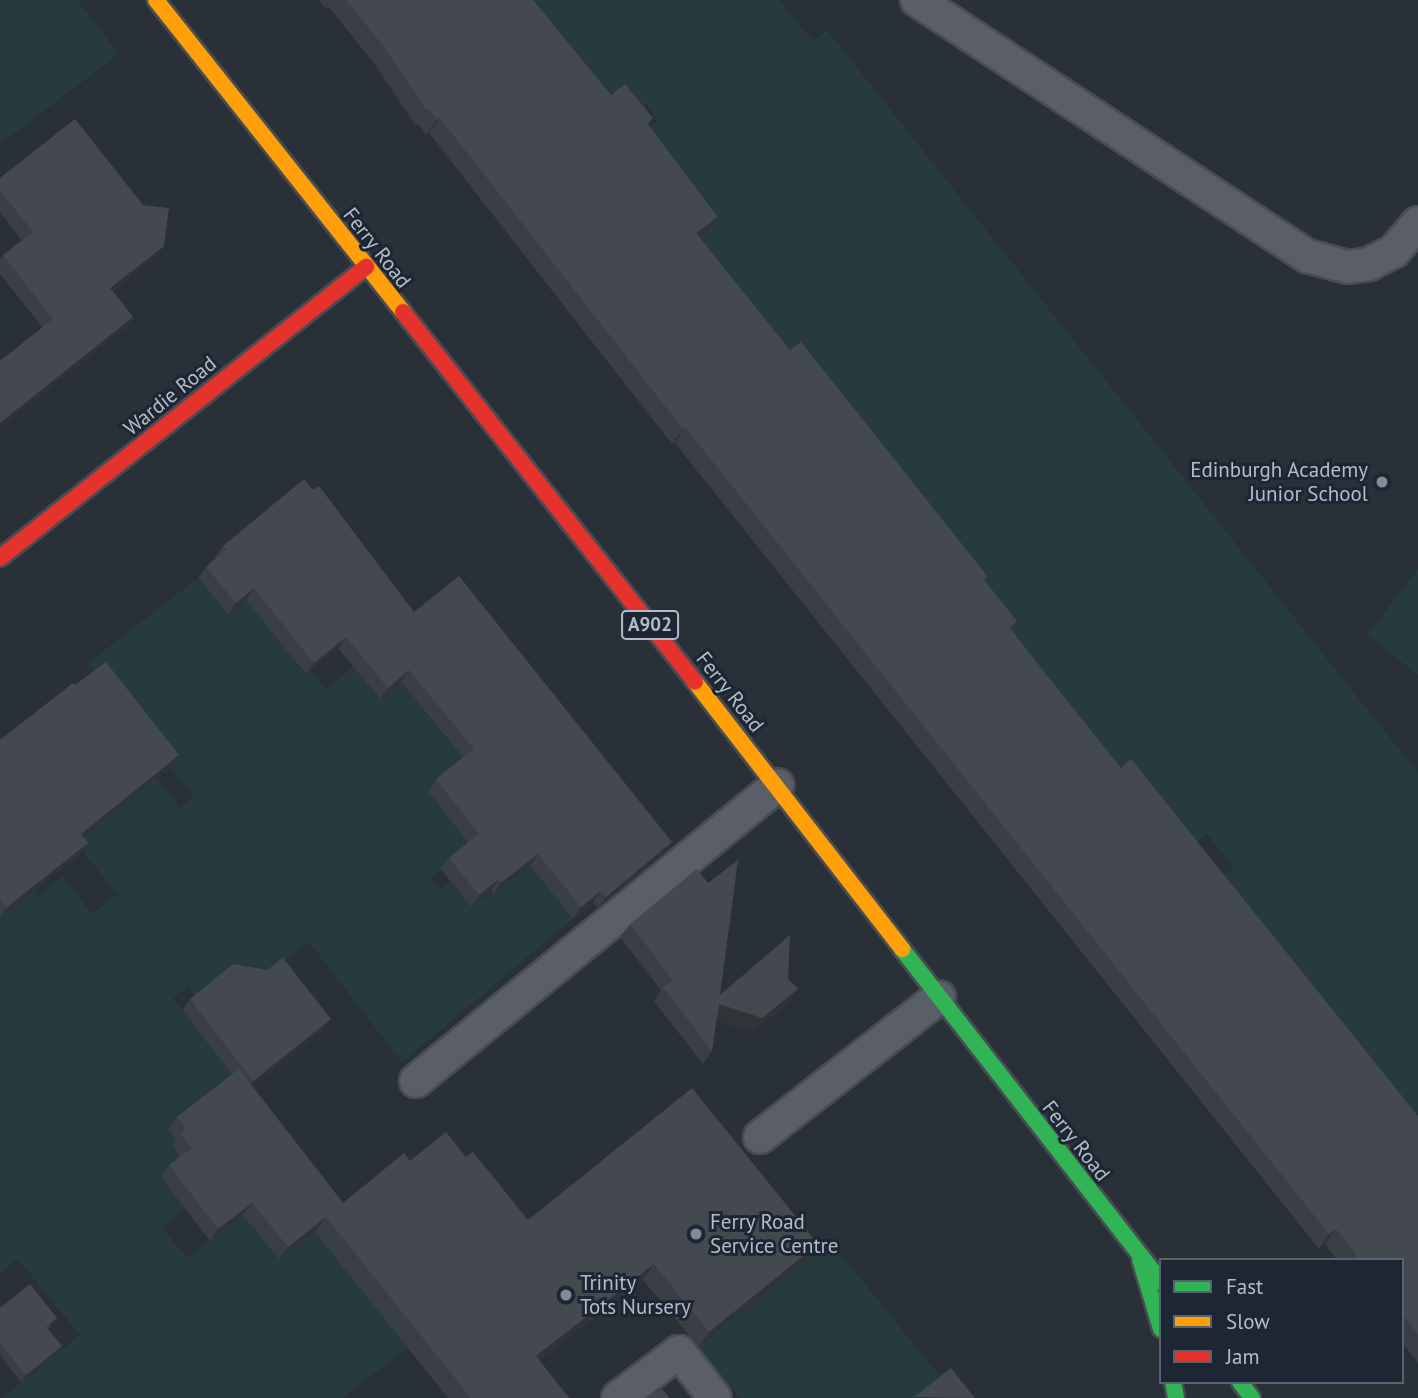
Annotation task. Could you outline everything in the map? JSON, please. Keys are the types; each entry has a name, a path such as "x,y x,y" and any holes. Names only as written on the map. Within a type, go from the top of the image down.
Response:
{"main road":[{"name":"Ferry Road","path":"156,0 777,785 1159,1279"},
{"name":"Wardie Road","path":"0,558 366,267"},
{"path":"1139,1254 1159,1322"}],"lane":[{"path":"917,0 1317,260 1348,267 1369,264 1394,251 1418,223"},
{"path":"416,1081 777,785"},
{"path":"760,1137 939,997"},
{"path":"618,1398 679,1352 715,1398"}],"green space":[{"path":"0,0 77,0 119,54 0,144"},
{"path":"462,0 779,0 813,41 827,30 1418,773 1418,1146 1210,886 1234,867 1207,834 1184,853 762,422 698,473 690,461 591,174 658,121 646,104 629,118"},
{"path":"1418,569 1418,675 1367,635"},
{"path":"198,578 228,614 249,598 305,674 310,670 326,689 386,640 368,685 380,699 401,682 453,746 468,759 483,836 431,878 440,890 454,880 458,891 471,907 516,876 527,860 573,919 402,1062 309,942 240,996 197,998 188,986 173,998 197,1029 254,1012 289,1057 239,1093 168,1129 177,1141 172,1145 183,1160 185,1209 162,1227 187,1258 300,1171 264,1240 279,1259 315,1231 409,1347 342,1398 2,1398 80,1335 18,1259 0,1273 0,918 34,891 38,896 63,876 92,914 117,894 56,817 137,794 157,778 180,808 194,797 88,663"},
{"path":"830,1241 943,1380 920,1398 740,1398 698,1347"}],"building":[{"path":"346,0 533,0 611,95 625,84 653,118 647,123 718,217 696,233 790,350 801,342 988,577 984,580 1017,621 1009,627 1049,678 1121,768 1131,759 1418,1116 1418,1334 1404,1316 1404,1258 1358,1258 1336,1229 1329,1234 685,427 683,429 440,118 437,120 429,109 427,111 384,47"},
{"path":"75,119 143,205 169,208 164,246 110,288 133,317 0,423 0,361 53,319 3,255 33,232 0,190 0,178"},
{"path":"304,479 313,490 319,486 414,612 459,576 672,842 606,897 601,891 581,907 538,854 502,882 499,879 479,895 449,858 479,834 436,779 474,749 409,670 388,688 346,637 314,663 254,588 236,603 206,567 227,549 223,546"},
{"path":"106,662 179,755 81,834 88,843 6,908 0,900 0,740 73,683 75,685"},
{"path":"738,860 720,995 790,935 788,979 798,989 762,1018 719,1004 712,1051 663,987 673,980 630,924 697,869 708,883"},
{"path":"283,958 331,1019 253,1081 190,999 233,964 267,970"},
{"path":"239,1069 343,1203 288,1247 252,1203 218,1229 169,1165 192,1148 180,1133 186,1129 177,1117"},
{"path":"692,1088 818,1244 709,1332 654,1264 536,1356 569,1398 471,1398 326,1217 404,1153 410,1161 446,1132 466,1157 473,1152 528,1220"},
{"path":"30,1284 57,1318 46,1327 62,1346 26,1375 0,1342 0,1308"},
{"path":"951,1368 975,1398 914,1397"},
{"path":"662,1389 670,1398 649,1398"}],"traffic: fast":[{"path":"902,949 1159,1279"},
{"path":"1140,1259 1159,1322"},
{"path":"1173,1384 1176,1398"},
{"path":"1242,1384 1252,1398"}],"traffic: slow":[{"path":"156,0 403,312"},
{"path":"695,682 902,949"}],"traffic: jam":[{"path":"0,558 366,267"},
{"path":"403,312 695,682"}],"place":[{"name":"Edinburgh Academy Junior School","path":"1382,482"},
{"name":"Ferry Road Service Centre","path":"696,1234"},
{"name":"Trinity Tots Nursery","path":"566,1295"}]}
